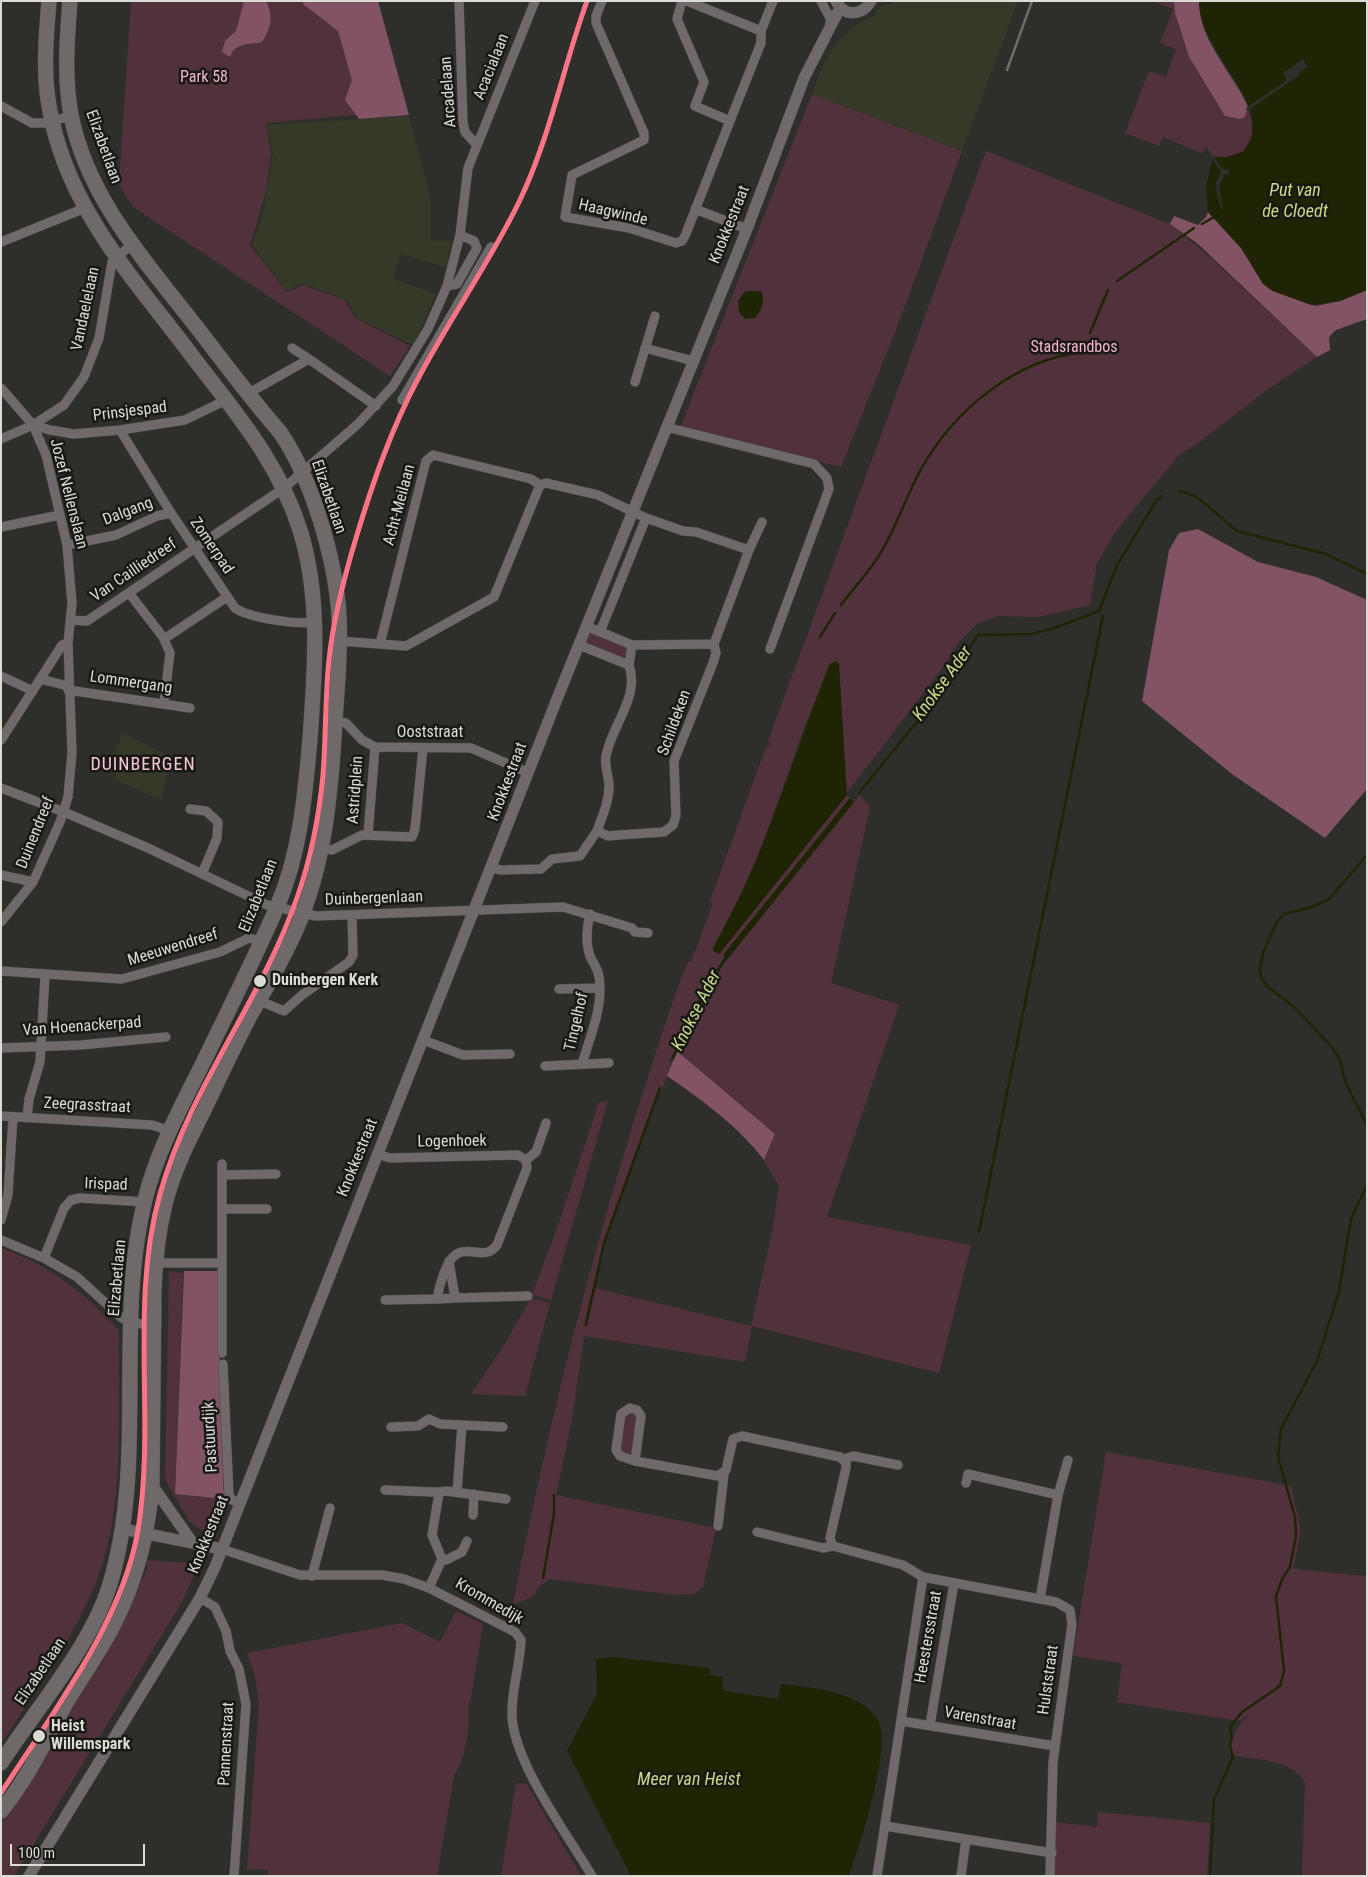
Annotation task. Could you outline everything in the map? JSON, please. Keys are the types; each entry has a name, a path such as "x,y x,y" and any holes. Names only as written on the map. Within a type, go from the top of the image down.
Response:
{"main road":[{"name":"Elizabetlaan","path":"1,1764 74,1656 98,1614 112,1580 123,1529 128,1485 135,1263 145,1202 170,1131 277,907 293,856 306,793 314,671 315,622 308,562 298,525 284,488 263,450 116,258 85,208 69,177 48,103 46,56 49,1"},
{"name":"Elizabetlaan","path":"1,1810 51,1732 66,1703 114,1624 132,1583 145,1533 152,1485 155,1263 165,1203 176,1169 303,913 321,848 330,799 339,642 338,606 332,567 302,473 286,440 132,244 93,180 71,116 66,70 70,1"}],"street":[{"name":"Arcadelaan","path":"302,473 376,406 401,374 428,329 447,286 460,235 468,168 476,144 465,132 463,122 459,1"},
{"name":"Acacialaan","path":"476,144 535,1"},
{"name":"Haagwinde","path":"602,1 596,16 596,23 644,133 644,140 572,175 565,217 629,228 676,244 682,241 695,209 761,43 761,31 773,1"},
{"path":"682,1 677,19 704,82 695,106 730,121"},
{"path":"686,1 761,31"},
{"path":"821,1 830,18 826,37"},
{"name":"Knokkestraat","path":"29,1876 200,1598 222,1549 586,626 747,229 806,72 842,7 861,12 871,1"},
{"path":"1,106 32,123 52,121 71,116"},
{"path":"1,242 85,208"},
{"path":"695,209 747,229"},
{"name":"Arcadelaan","path":"447,286 457,284 478,248 474,241 460,235"},
{"name":"Vandaelelaan","path":"1,440 33,425 64,405 84,376 99,338 106,282 112,262 132,244"},
{"path":"402,400 491,246"},
{"path":"635,382 656,316"},
{"path":"292,348 376,406"},
{"path":"645,348 693,361"},
{"path":"249,393 309,360"},
{"path":"401,374 414,380"},
{"name":"Jozef Nellenslaan","path":"1,388 33,425 46,455 67,545 71,574 71,620"},
{"name":"Prinsjespad","path":"33,425 74,434 120,430 184,420 226,400"},
{"path":"666,427 814,464 827,478 830,490 770,650"},
{"name":"Zomerpad","path":"120,430 170,513 227,597 241,612 302,623 315,622"},
{"name":"Acht-Meilaan","path":"380,644 429,457 436,455 530,479 540,485 546,483 598,495 632,512"},
{"name":"Van Cailliedreef","path":"71,620 87,621 284,488 302,473"},
{"path":"339,642 406,646 494,597 540,485"},
{"path":"632,512 683,531 696,532 749,550"},
{"name":"Dalgang","path":"67,545 116,535 157,516 170,513"},
{"path":"1,527 60,515"},
{"path":"600,632 646,518"},
{"name":"Schildeken","path":"597,831 608,836 664,832 673,825 676,816 674,761 713,663 716,653 714,644 749,550 762,522"},
{"path":"129,593 163,637 170,653 164,703"},
{"path":"163,637 167,637 227,597"},
{"name":"Duinendreef","path":"1,922 32,882 64,812 68,798 72,753 68,688 68,643 71,620"},
{"path":"586,626 632,645 714,644"},
{"path":"1,740 62,645 68,643"},
{"path":"579,645 629,665"},
{"path":"492,867 500,870 541,869 552,859 580,856 597,831 607,802 609,787 605,757 632,689 632,675 629,665 632,645"},
{"path":"1,676 33,691"},
{"path":"40,680 68,688"},
{"name":"Lommergang","path":"68,688 190,708"},
{"name":"Ooststraat","path":"335,721 346,722 362,740 375,747 471,748 529,773"},
{"name":"Astridplein","path":"368,835 375,747"},
{"name":"Astridplein","path":"321,848 332,850 362,835 412,837 414,835 423,748"},
{"name":"Duinbergenlaan","path":"1,788 64,812 277,907 316,916 563,907 632,928 634,932 648,933"},
{"path":"198,799 194,809 214,816 219,829 202,874"},
{"path":"1,875 32,882"},
{"name":"Tingelhof","path":"582,1064 598,1008 600,988 599,975 590,956 587,940 590,914"},
{"path":"260,1001 284,1012 302,995 349,962 353,948 352,915"},
{"name":"Meeuwendreef","path":"1,971 44,976 122,979 220,952 249,938 261,941"},
{"path":"27,1118 29,1099 40,1062 44,976"},
{"name":"Tingelhof","path":"559,989 600,988"},
{"name":"Van Hoenackerpad","path":"1,1048 81,1045 166,1036"},
{"path":"423,1040 463,1055 510,1054"},
{"name":"Tingelhof","path":"545,1066 609,1063"},
{"name":"Zeegrasstraat","path":"1,1116 152,1125 170,1131"},
{"path":"1,1220 8,1195 13,1117"},
{"path":"438,1298 452,1255 458,1252 494,1250 527,1168 526,1160 538,1147 546,1123"},
{"name":"Logenhoek","path":"377,1154 390,1158 518,1155 526,1160"},
{"path":"222,1164 222,1353"},
{"path":"222,1175 276,1174"},
{"name":"Irispad","path":"44,1258 64,1208 70,1200 80,1198 145,1202"},
{"path":"222,1209 267,1209"},
{"path":"1,1240 44,1258 77,1277 122,1318 132,1323 154,1325"},
{"path":"449,1261 455,1298"},
{"path":"155,1263 222,1263"},
{"path":"385,1300 528,1296"},
{"name":"Pastuurdijk","path":"223,1364 229,1495 232,1500 240,1503"},
{"path":"636,1460 641,1416 637,1410 630,1408 621,1414 616,1450 620,1456 636,1460 713,1476 724,1474"},
{"path":"429,1409 429,1419"},
{"path":"429,1419 440,1424 504,1427"},
{"path":"391,1427 418,1426 429,1419"},
{"path":"457,1492 462,1425"},
{"path":"718,1526 724,1474 731,1443 737,1437 844,1459 853,1456 898,1465"},
{"path":"833,1546 830,1538 846,1468 844,1459"},
{"path":"1040,1599 1058,1495 1068,1460"},
{"path":"966,1483 968,1474 1058,1495"},
{"path":"152,1485 192,1542"},
{"path":"385,1490 431,1491 439,1493 446,1491 506,1499"},
{"path":"428,1588 442,1559 432,1536 439,1493"},
{"path":"473,1515 474,1494"},
{"path":"312,1576 330,1508"},
{"name":"Krommedijk","path":"123,1529 222,1549 288,1572 312,1576 382,1575 404,1579 428,1588 508,1628 519,1636 520,1644 512,1702 515,1737 528,1769 592,1876"},
{"path":"757,1532 823,1548 833,1546 903,1564 923,1577"},
{"path":"442,1559 446,1560 462,1552 467,1541"},
{"name":"Heestersstraat","path":"877,1876 923,1577 954,1583 930,1725"},
{"name":"Hulststraat","path":"954,1583 1065,1605 1072,1616 1054,1746 1051,1792 1052,1853 1050,1876"},
{"name":"Pannenstraat","path":"200,1598 215,1607 226,1632 230,1651 242,1678 246,1704 234,1876"},
{"path":"901,1721 930,1725"},
{"name":"Varenstraat","path":"930,1725 1054,1746"},
{"path":"885,1826 1052,1853"},
{"path":"961,1876 966,1839"}],"shaded area":[{"path":"244,1 266,1 271,17 268,32 262,42 239,46 232,52 230,57 222,52 225,41 236,31"},
{"path":"303,1 378,1 409,115 359,119 345,100 352,80 338,31 303,4"},
{"path":"898,1 1018,1 962,151 812,94 824,63 834,46 857,24 872,17 880,7"},
{"path":"1174,1 1199,1 1200,16 1211,43 1248,107 1245,117 1240,119 1225,116 1189,57 1175,13"},
{"path":"409,116 430,197 430,240 451,241 446,267 401,254 393,279 436,294 413,345 357,318 347,300 302,283 287,291 252,245 263,215 273,152 267,125"},
{"path":"1208,212 1241,248 1268,288 1316,306 1340,301 1367,290 1367,319 1336,330 1329,337 1330,350 1317,357 1198,244 1170,224 1174,216 1198,225"},
{"path":"1198,529 1258,562 1316,577 1367,600 1367,789 1325,838 1232,774 1142,701 1169,550 1179,533"},
{"path":"123,733 171,757 161,800 114,779 116,774 107,769"},
{"path":"677,1051 775,1134 764,1160 731,1125 667,1076"},
{"path":"184,1271 217,1271 224,1499 175,1494"}],"green space":[{"name":"Park 58","path":"131,1 367,1 399,111 266,123 271,153 266,191 250,245 287,292 303,285 345,300 355,318 410,346 390,376 133,207 119,184"},
{"path":"1152,1 1174,1 1175,13 1189,57 1225,116 1248,107 1253,133 1244,151 1227,157 1213,157 1207,147 1201,153 1163,137 1159,146 1125,133 1149,71 1166,77 1176,49 1160,43 1173,9"},
{"path":"812,94 962,151 899,322 841,467 680,428"},
{"name":"Stadsrandbos","path":"986,151 1170,224 1211,258 1317,357 1268,389 1202,440 1179,455 1116,531 1097,563 1090,605 1038,617 999,616 978,623 958,643 944,666 846,794 839,664 831,662 804,728 754,868 713,948 719,954 847,795 850,798 724,954 723,960 697,1003 669,1062 672,1063 662,1089 660,1089 604,1241 584,1323 587,1323 595,1288 751,1326 772,1232 779,1186 764,1160 775,1134 677,1051 700,1004 725,962 860,795 870,807 831,983 899,1005 827,1217 971,1245 939,1373 752,1326 745,1362 584,1336 571,1425 556,1495 716,1528 703,1587 694,1594 675,1595 549,1579 537,1589 534,1596 513,1605 546,1447 585,1290 654,1058 680,981 688,962 691,962 713,903 710,901 766,747 771,746 768,741"},
{"path":"593,633 627,647 624,659 585,643 589,634"},
{"path":"608,1101 551,1300 532,1295 560,1220 599,1102"},
{"path":"1,1248 35,1263 66,1282 93,1304 119,1331 119,1425 113,1521 97,1580 77,1623 1,1744"},
{"path":"169,1271 183,1273 175,1494 224,1499 228,1505 215,1533 203,1531 190,1522 165,1480"},
{"path":"531,1298 550,1303 525,1396 471,1394 506,1342"},
{"path":"630,1412 637,1417 632,1452 627,1455 619,1450 623,1418"},
{"path":"1106,1452 1291,1486 1301,1530 1293,1569 1367,1576 1367,1876 1302,1876 1305,1783 1300,1775 1283,1765 1232,1755 1232,1741 1237,1729 1256,1709 1240,1721 1117,1702 1122,1663 1073,1656"},
{"path":"147,1560 199,1564 182,1602 14,1876 1,1876 1,1817 111,1641 147,1570"},
{"path":"456,1611 483,1624 470,1703 468,1703 467,1740 462,1759 454,1775 437,1876 268,1876 268,1870 247,1869 259,1703 255,1676 247,1653 402,1623 440,1642"},
{"path":"516,1783 527,1784 581,1876 501,1876"},
{"path":"1098,1812 1210,1823 1207,1876 1053,1876 1056,1851 1055,1822 1097,1827"}],"water":[{"name":"Put van de Cloedt","path":"1199,1 1367,1 1367,290 1340,301 1311,305 1273,291 1263,284 1241,248 1208,212 1206,186 1213,157 1227,157 1244,151 1252,134 1252,119 1248,103 1209,36 1202,19"},
{"path":"745,291 761,291 763,302 755,318 745,319 739,312 738,301"},
{"path":"836,661 839,664 847,795 719,954 713,951 713,948 731,914 762,844 829,665"},
{"path":"850,798 854,802 725,962 724,954"},
{"name":"Meer van Heist","path":"614,1657 710,1668 709,1675 723,1677 722,1688 725,1691 778,1699 781,1684 820,1689 848,1697 870,1711 878,1720 881,1733 881,1751 873,1796 849,1876 631,1876 567,1751 597,1694 596,1659"}],"pier":[{"path":"1303,59 1308,67 1299,73 1300,75 1247,111 1246,108 1287,80 1283,73"},
{"path":"1212,155 1222,168 1230,172 1229,175 1225,174 1219,187 1223,209 1221,209 1215,185 1221,172 1210,157"}],"waterway":[{"path":"1202,224 1214,217"},
{"path":"1117,281 1194,228"},
{"path":"1090,333 1108,290"},
{"path":"841,605 880,555 920,471 950,428 968,409 1010,377 1034,365 1058,357 1084,352 1087,343"},
{"name":"Knokse Ader","path":"1179,491 1193,495 1237,531 1326,554 1367,574"},
{"name":"Knokse Ader","path":"859,793 929,707 978,635 1031,634 1052,629 1099,611 1117,565 1156,501 1162,496"},
{"path":"820,637 835,613"},
{"path":"979,1232 1103,616"},
{"path":"1367,855 1329,899 1312,907 1284,914 1277,922 1263,953 1260,968 1261,978 1268,987 1293,1006 1332,1047 1340,1060 1344,1078 1352,1096 1367,1124"},
{"name":"Knokse Ader","path":"673,1058 703,995 724,960"},
{"name":"Knokse Ader","path":"586,1325 604,1243 660,1088"},
{"path":"1210,1876 1214,1799 1233,1757 1230,1746 1232,1738 1230,1727 1242,1712 1280,1686 1284,1671 1276,1596 1283,1577 1290,1567 1296,1536 1295,1517 1278,1457 1281,1429 1317,1361 1339,1291 1351,1219 1367,1185"},
{"name":"Knokse Ader","path":"543,1578 554,1514 554,1495"}],"railway":[{"path":"1007,70 1032,1"}],"transit line":[{"path":"1,1793 83,1666 117,1599 130,1564 138,1530 143,1488 146,1277 151,1235 160,1194 173,1155 189,1118 282,936 302,883 314,837 321,791 328,674 333,629 347,568 369,497 383,456 409,397 431,355 496,246 530,178 548,128 587,1"}],"place":[{"name":"Duinbergen Kerk","path":"260,981"},
{"name":"Heist Willemspark","path":"39,1736"}],"district":[{"name":"DUINBERGEN","path":"143,765"}]}
